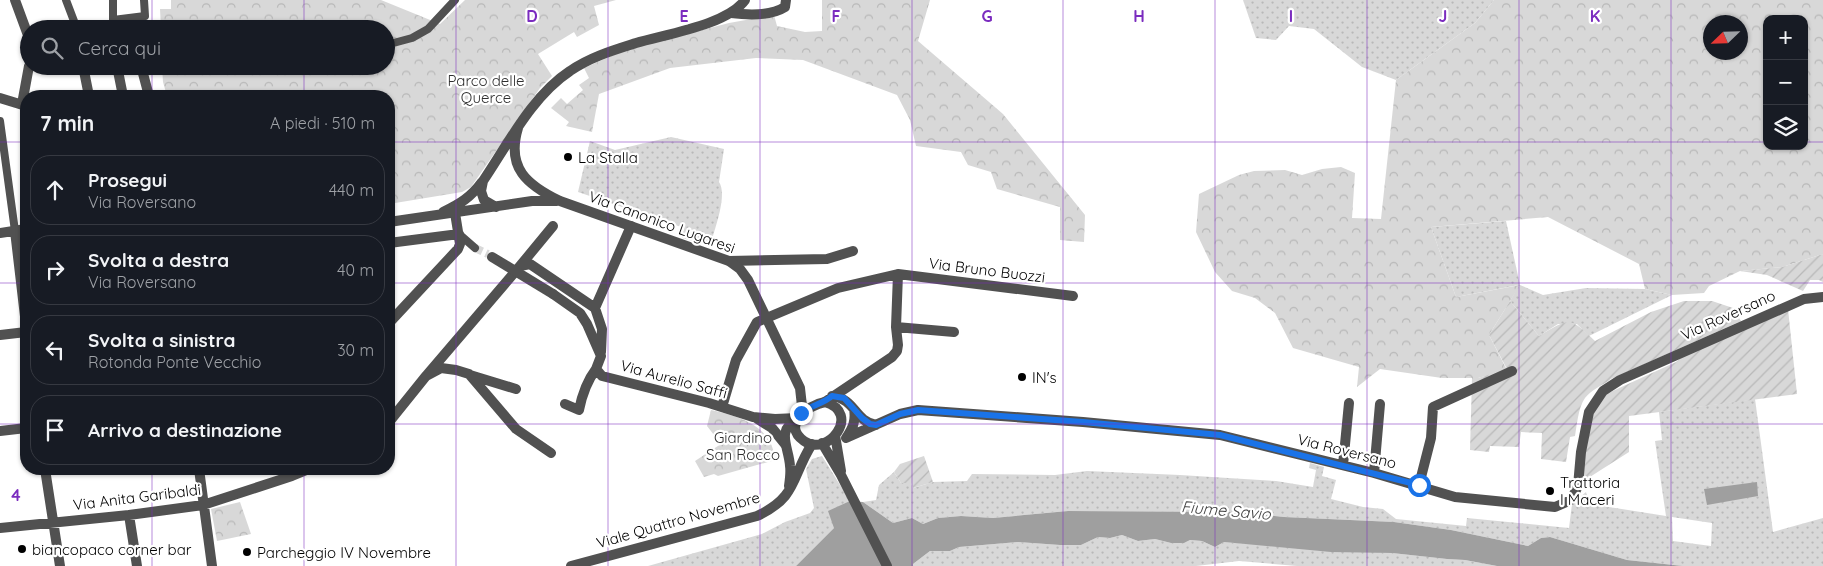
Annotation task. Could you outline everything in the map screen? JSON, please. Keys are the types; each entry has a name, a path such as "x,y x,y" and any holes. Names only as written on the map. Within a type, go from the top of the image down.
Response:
{"street":[{"path":"16,0 23,20"},
{"path":"66,0 74,20"},
{"path":"113,0 112,20 145,16 144,0"},
{"path":"395,43 412,38 428,29 454,0"},
{"path":"433,216 463,202 476,190 542,93 563,75 586,62 637,43 719,19 731,13 745,0"},
{"path":"731,13 745,15 779,10 784,7 786,0"},
{"path":"26,90 28,75"},
{"path":"85,75 88,90"},
{"path":"119,75 122,90"},
{"path":"143,75 147,90"},
{"path":"0,98 20,104"},
{"path":"0,121 20,274"},
{"path":"518,128 514,149 518,166 534,188 560,201"},
{"path":"483,181 481,191 484,200 496,207"},
{"path":"395,221 532,201 560,201"},
{"name":"Via Canonico Lugaresi","path":"560,201 729,261 745,274 800,388"},
{"path":"395,316 458,249 460,244 455,213"},
{"path":"395,415 553,226"},
{"path":"595,308 631,226"},
{"path":"0,233 20,230"},
{"path":"395,242 459,234 475,248"},
{"path":"729,261 827,259 853,251"},
{"name":"Via Aurelio Saffi","path":"490,256 553,294 580,313 601,356 596,369 602,376 722,406 754,416 775,419 799,417"},
{"path":"520,266 530,264 595,308 602,329 601,356"},
{"path":"722,406 736,360 757,322 838,288 898,274 897,352 826,400 811,406 789,425 786,429 785,444 790,474 787,494"},
{"name":"Via Bruno Buozzi","path":"898,274 1073,296"},
{"name":"Via Roversano","path":"840,435 876,425 900,414 918,410 1083,422 1236,438 1419,485 1455,497 1555,507 1571,500 1578,486 1581,452 1589,412 1603,391 1620,380 1798,301 1823,297"},
{"path":"896,327 954,332"},
{"path":"0,335 20,333"},
{"path":"426,376 441,368 469,374 516,389"},
{"path":"565,404 579,410 582,396 596,369"},
{"path":"1419,485 1431,438 1433,407 1512,371"},
{"path":"469,374 516,429 551,454"},
{"path":"800,388 835,406 841,416 841,475"},
{"path":"800,388 802,406 796,427 799,436 806,443 817,444 840,435 853,427 855,419 854,410"},
{"path":"826,400 844,398 866,422 876,425"},
{"path":"1343,466 1349,403"},
{"path":"1374,473 1380,404"},
{"path":"754,416 772,428 785,444"},
{"path":"0,432 20,429"},
{"path":"817,444 841,475 887,566"},
{"name":"Viale Quattro Novembre","path":"572,566 757,516 776,506 787,494 806,454 817,444"},
{"path":"788,455 797,458 806,454"},
{"path":"46,475 60,566"},
{"path":"200,475 212,566"},
{"name":"Via Anita Garibaldi","path":"0,528 129,515 204,505 294,475"},
{"path":"129,515 137,566"}],"green space":[{"name":"Parco delle Querce","path":"171,0 381,0 440,24 465,0 616,0 594,6 599,25 577,37 574,32 538,54 552,76 540,88 471,187 462,192 395,203 395,90 165,90 163,75 395,75 395,20 161,20 160,9 171,9"},
{"path":"822,0 930,0 918,41 1003,114 1085,215 1084,242 1060,240 1060,207 997,189 991,172 968,165 961,152 916,146 910,120 897,95 803,60 756,58 670,68 599,94 592,132 566,126 569,122 551,108 561,98 567,104 583,90 579,85 589,78 584,68 625,50 729,23 774,15 777,26 805,32 822,31"},
{"path":"1243,0 1494,0 1475,23 1396,80 1362,67 1314,29 1289,26 1276,40 1256,38"},
{"path":"1494,0 1823,0 1823,254 1782,267 1740,271 1709,286 1704,293 1672,295 1645,289 1639,264 1548,217 1431,227 1456,297 1520,285 1489,335 1507,370 1478,378 1442,378 1380,369 1357,387 1359,367 1293,348 1275,313 1255,298 1232,291 1215,272 1196,232 1199,194 1239,175 1254,171 1285,170 1302,175 1322,169 1341,167 1355,173 1352,218 1381,219 1396,80 1475,23"},
{"path":"671,137 724,149 719,182 722,195 721,204 710,246 682,238 684,228 578,192 590,141 615,150"},
{"path":"1506,221 1520,285 1543,295 1586,288 1645,289 1672,295 1589,336 1577,324 1558,324 1539,336 1510,301 1519,285 1456,297 1431,227"},
{"path":"1823,254 1823,282 1810,280 1803,291 1767,275 1740,271 1782,267"},
{"path":"1510,301 1539,336 1563,323 1569,322 1580,327 1595,341 1651,312 1684,301 1712,301 1733,308 1741,321 1611,379 1590,392 1581,407 1575,436 1570,437 1566,462 1541,459 1542,433 1521,432 1519,447 1490,446 1489,452 1470,450 1472,378 1507,369 1489,335"},
{"path":"1788,309 1797,394 1629,416 1629,452 1582,482 1584,451 1592,412 1604,395"},
{"path":"1755,399 1773,532 1823,518 1823,566 1683,566 1627,560 1550,537 1541,538 1528,546 1451,530 1394,522 1284,517 1239,512 1068,511 993,518 961,516 938,518 923,524 912,518 893,523 863,502 876,500 879,485 894,472 901,483 911,483 913,488 933,482 967,481 972,474 1055,475 1087,471 1276,481 1313,487 1316,470 1309,468 1310,463 1324,467 1322,476 1336,480 1331,499 1363,507 1383,509 1396,519 1466,526 1467,518 1569,528 1572,504 1586,492 1590,504 1666,516 1655,441 1662,440 1659,412","holes":["1672,517 1712,523 1711,546 1673,541"]},
{"name":"Giardino San Rocco","path":"711,410 747,421 761,430 770,443 775,460 718,476 714,474 704,477 695,461 721,444 707,426"},
{"path":"822,456 850,501 834,528 796,566 648,566 762,534 785,522 810,513 814,508 806,469 812,459"},
{"path":"924,456 933,482 913,488 911,483 901,483 894,472 900,464"},
{"path":"240,502 251,534 217,541 211,509"},
{"path":"1122,535 1138,541 1155,539 1171,543 1184,543 1190,540 1202,541 1215,547 1224,542 1392,553 1465,560 1497,566 1297,566 1239,561 1196,566 913,566 930,551 950,551 959,547 1018,542 1081,545 1098,537 1110,538"}],"shaded area":[{"path":"1757,482 1758,496 1707,505 1704,489"},
{"path":"850,501 863,502 893,523 912,518 923,524 938,518 961,516 993,518 1068,511 1239,512 1284,517 1394,522 1451,530 1528,546 1541,538 1550,537 1627,560 1683,566 1497,566 1465,560 1392,553 1331,552 1224,542 1215,547 1202,541 1190,540 1184,543 1171,543 1155,539 1138,541 1122,535 1110,538 1098,537 1081,545 1018,542 959,547 950,551 930,551 913,566 796,566 834,528 828,511"}],"tunnel":[{"path":"475,248 488,254"}],"place":[{"name":"La Stalla","path":"568,157"},
{"name":"IN's","path":"1022,377"},
{"name":"Trattoria I Maceri","path":"1550,491"},
{"name":"biancopaco corner bar","path":"22,549"},
{"name":"Parcheggio IV Novembre","path":"247,552"}],"route":[{"path":"801,413 811,406 825,402 832,396 844,398 866,422 876,425 900,414 918,410 1083,422 1220,435 1419,485"}],"water label":[{"name":"Fiume Savio","path":"1226,510"}]}
